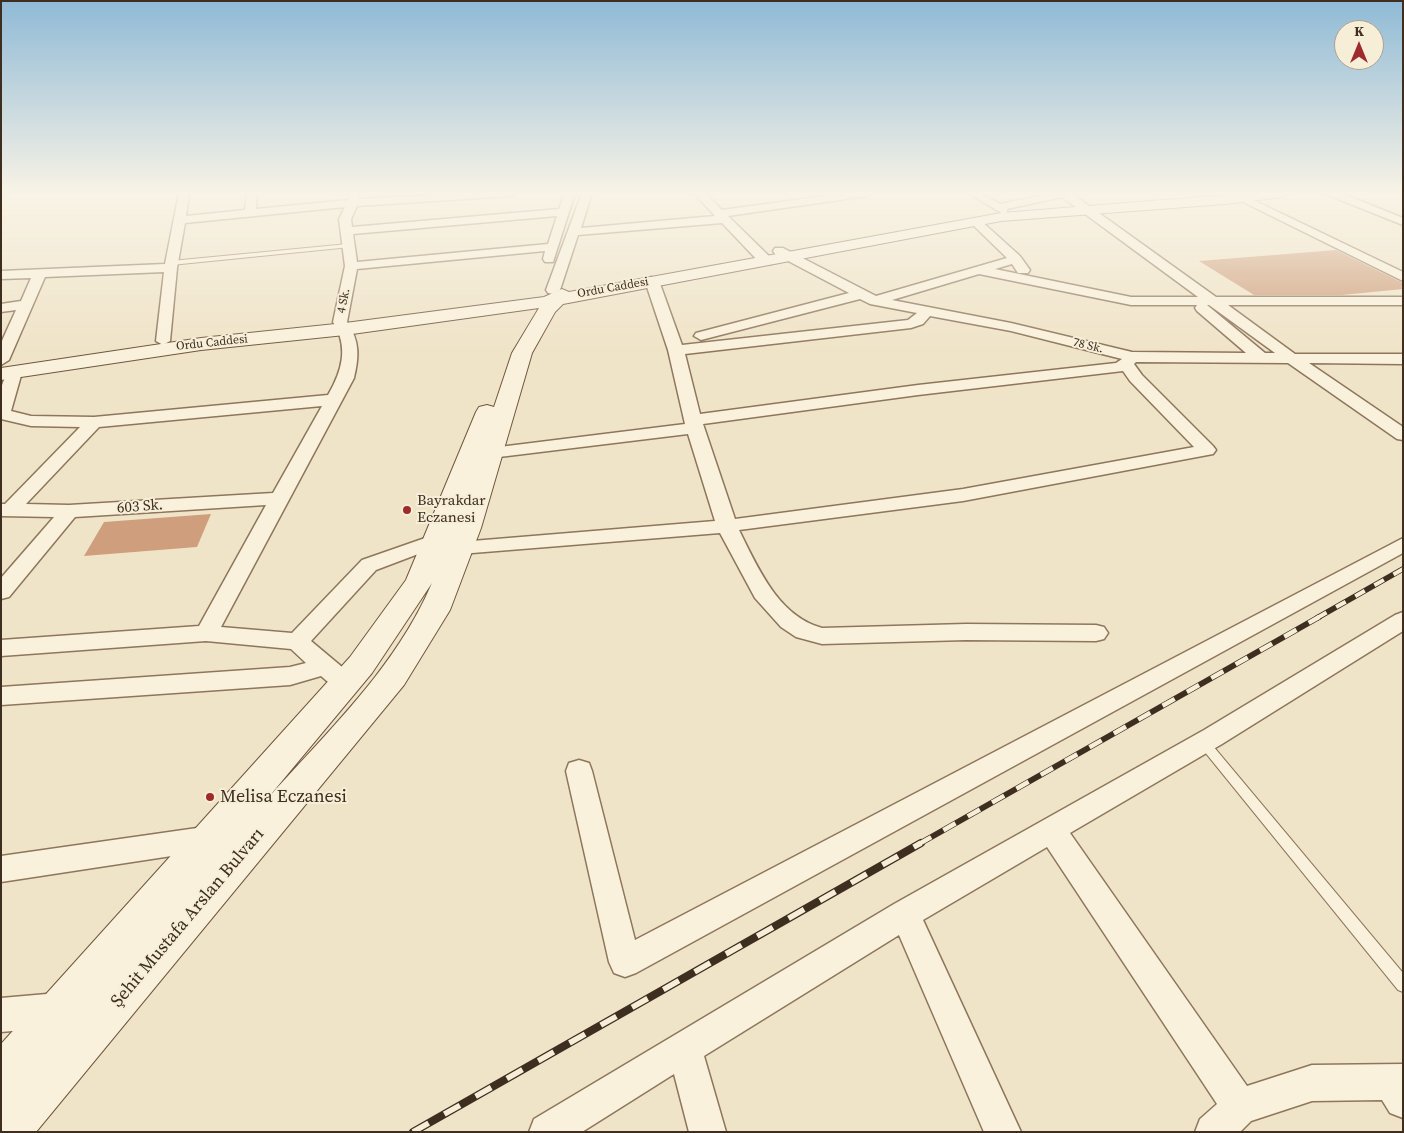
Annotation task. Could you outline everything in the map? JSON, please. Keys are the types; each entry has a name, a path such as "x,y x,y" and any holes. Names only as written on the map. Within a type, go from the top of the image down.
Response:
{"main road":[{"name":"Ordu Caddesi","path":"7,367 163,345 203,335 342,325 552,296 652,281 822,246"},
{"name":"Ordu Caddesi","path":"552,296 833,246"},
{"name":"Şehit Mustafa Arslan Bulvarı","path":"1,1078 214,838 335,675 361,665 447,545 491,453 522,353 547,310 552,296"},
{"name":"Şehit Mustafa Arslan Bulvarı","path":"4,1132 393,678 435,610 447,545 521,333 530,316 552,296"}],"street":[{"path":"163,345 171,266 175,246"},
{"name":"4 Sk.","path":"342,325 351,266 348,246"},
{"path":"552,296 568,246"},
{"path":"760,246 773,256"},
{"path":"1001,246 1026,273 1024,280"},
{"path":"1127,246 1167,276 1261,358"},
{"path":"1133,246 1217,303 1293,360 1403,435"},
{"path":"1342,246 1403,276"},
{"path":"351,266 553,247 542,284 552,296"},
{"name":"78 Sk.","path":"773,256 868,298 1011,327 1129,360 1261,358 1293,360 1403,359"},
{"path":"675,347 1016,260"},
{"path":"1,275 171,266"},
{"path":"979,270 1131,302 1403,301"},
{"path":"40,273 26,304 7,367 2,414 31,421 94,422 332,400"},
{"path":"652,281 675,347 694,424 727,526 760,591 790,625 805,633 822,636 966,632 1096,633"},
{"path":"1,308 26,304"},
{"path":"675,347 911,324 918,321 927,311"},
{"path":"206,633 332,400 346,378 353,354 342,325"},
{"path":"297,642 369,565 447,545 727,526 963,495 1207,450 1136,378 1129,360 1120,367 918,390 491,453"},
{"path":"5,510 94,422"},
{"name":"603 Sk.","path":"5,510 70,511 278,499"},
{"path":"1,592 70,511"},
{"path":"579,771 625,962 1403,544"},
{"path":"547,1132 905,914 1204,743 1403,620"},
{"path":"1,648 206,633 297,642 335,675"},
{"path":"1,696 290,676 335,675"},
{"path":"1052,830 1240,1107"},
{"path":"1,869 214,838"},
{"path":"905,914 1003,1132"},
{"path":"1,1015 62,1010"},
{"path":"684,1048 708,1132"},
{"path":"1213,1132 1240,1107 1312,1083 1399,1088"}],"lane":[{"path":"171,266 348,246"},
{"path":"1204,743 1403,985"}],"building":[{"path":"1336,250 1403,283 1403,289 1342,295 1254,295 1199,261"},
{"path":"211,514 197,547 84,556 104,522"}],"railway":[{"path":"1317,618 1403,569"},
{"path":"919,844 1319,617"},
{"path":"413,1132 921,843"}],"place":[{"name":"Bayrakdar Eczanesi","path":"407,510"},
{"name":"Melisa Eczanesi","path":"210,797"}]}
